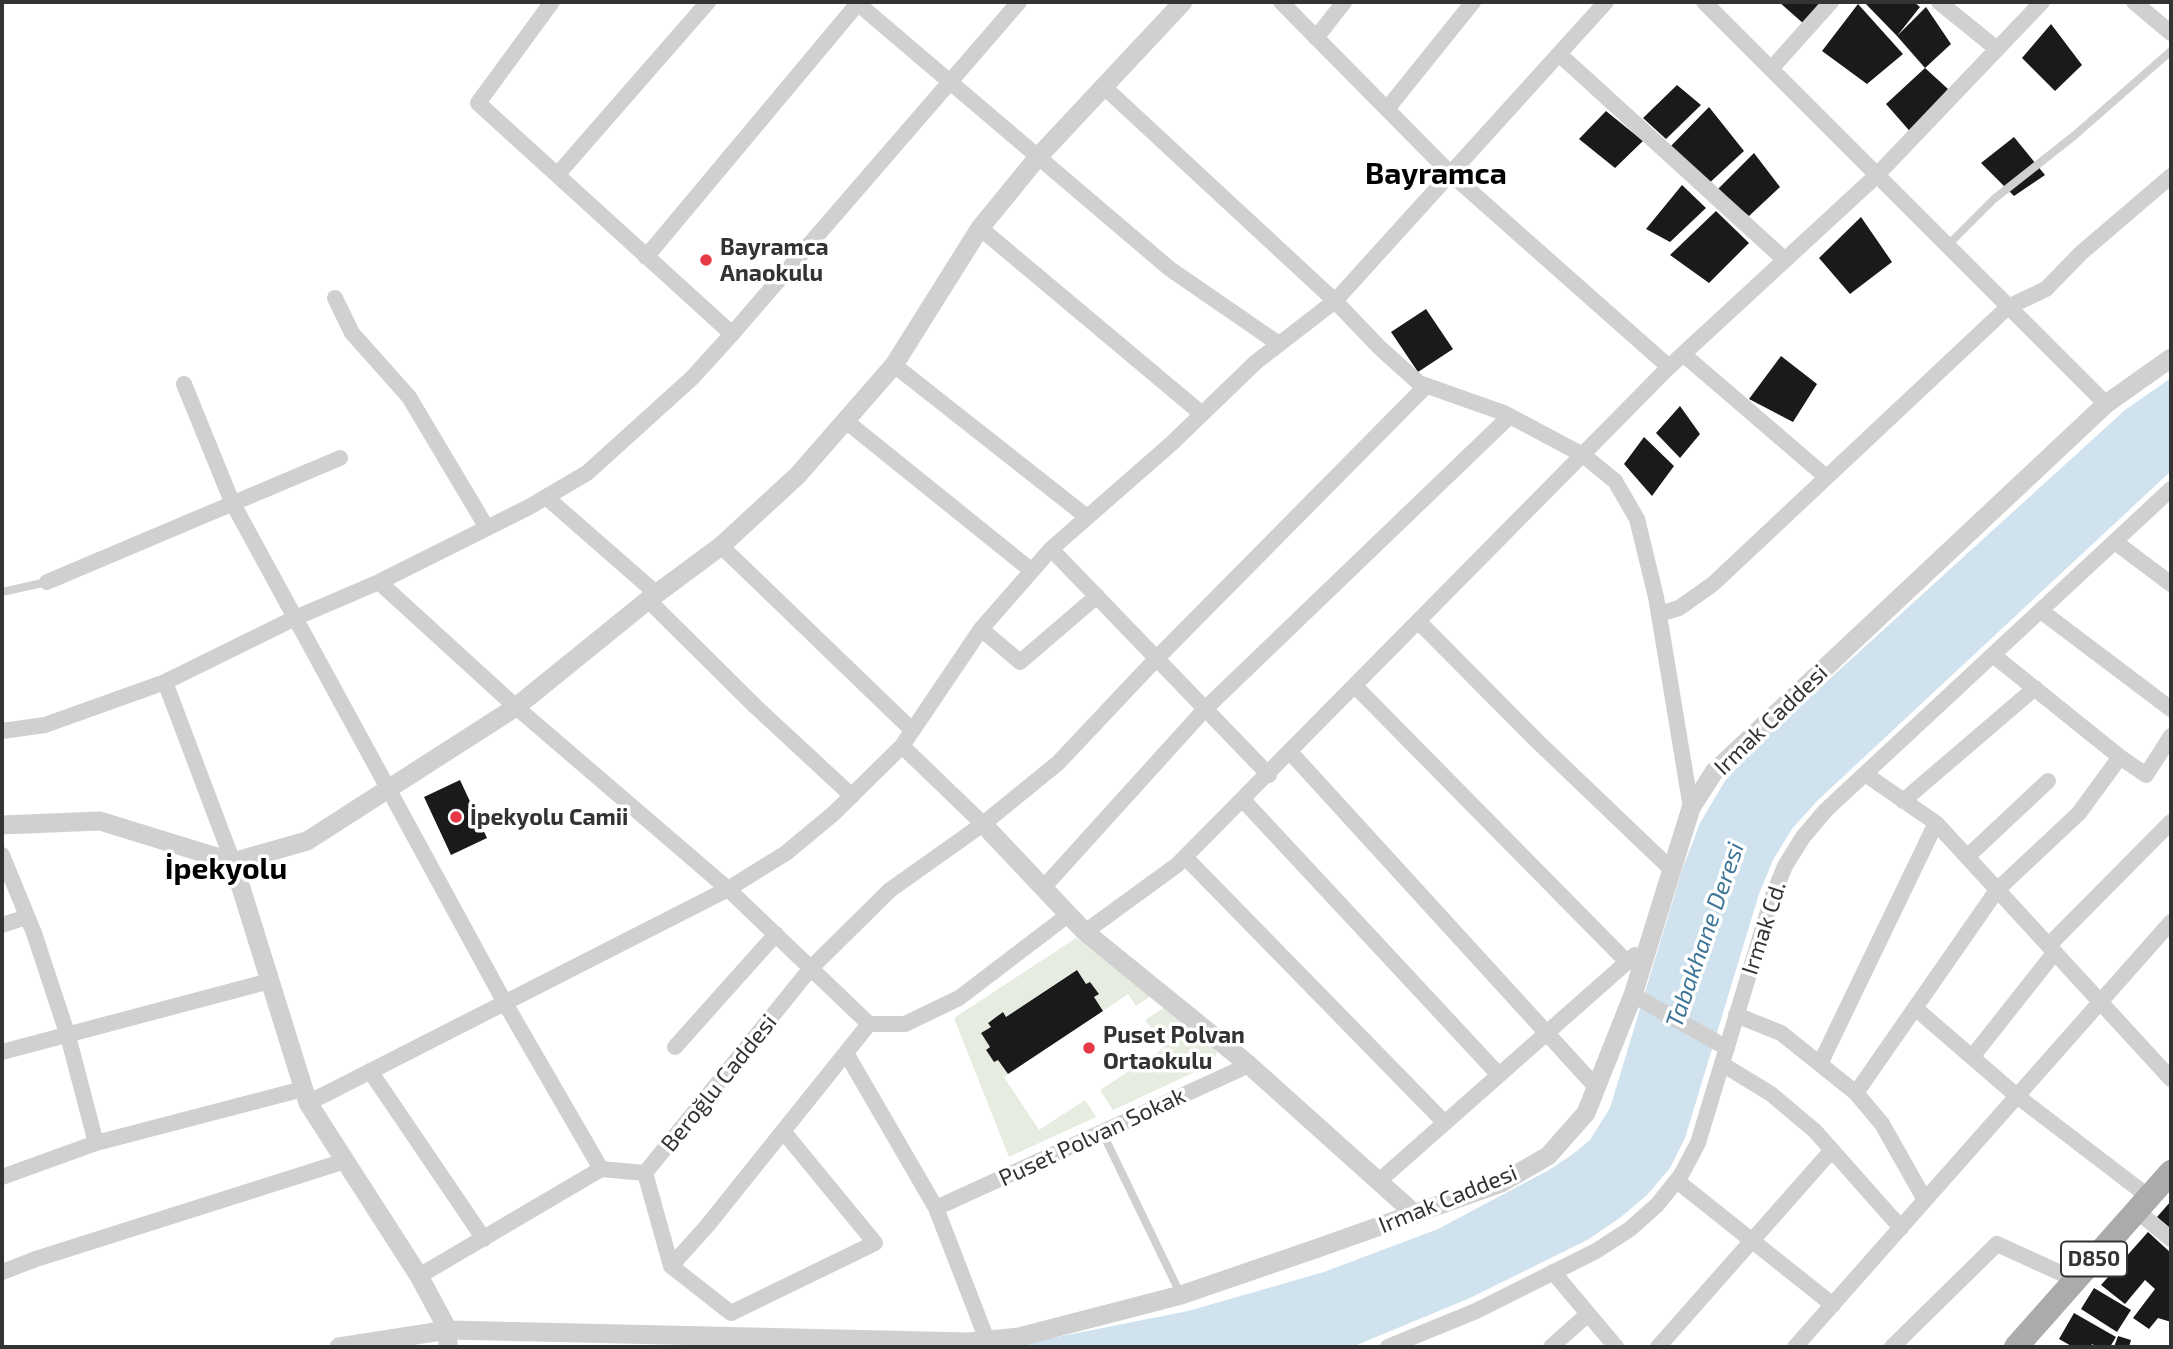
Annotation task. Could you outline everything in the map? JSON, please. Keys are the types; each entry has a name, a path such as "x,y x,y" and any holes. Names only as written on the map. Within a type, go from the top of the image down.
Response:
{"main road":[{"name":"D850","path":"2016,1347 2171,1172"}],"street":[{"path":"552,2 478,103 732,334"},
{"path":"557,175 708,2"},
{"path":"646,257 857,2 1170,269 1279,344"},
{"path":"2,731 45,725 165,682 295,618 379,582 488,528 587,473 692,378 1019,2"},
{"path":"2,825 100,821 233,862 307,841 516,707 721,545 798,475 894,365 980,228 1038,157 1183,2"},
{"path":"1281,2 1451,174 1669,367"},
{"path":"1316,38 1344,2"},
{"path":"1387,109 1473,2"},
{"path":"2,1177 96,1143 305,1096 370,1071 728,889 786,853 833,814 902,746 981,629 1051,549 1256,362 1335,301 1606,2"},
{"path":"1704,2 2106,404"},
{"path":"1771,69 1831,2"},
{"path":"1939,2 1997,49"},
{"path":"1085,932 1185,857 1269,775 1669,367 1876,176 2042,2"},
{"path":"2134,2 2171,33"},
{"path":"1559,54 1785,260"},
{"path":"1103,86 1335,301 1380,348 1419,383 1510,416 1583,455 1615,481 1637,519 1659,614 1691,808"},
{"path":"1659,614 1679,608 1713,584 2008,307 2046,289 2081,253 2171,176"},
{"path":"980,228 1202,414"},
{"path":"335,298 352,333 409,397 488,528"},
{"path":"1683,354 1825,476"},
{"name":"Irmak Caddesi","path":"448,1340 969,1342 1019,1337 1181,1294 1501,1183 1548,1156 1586,1113 1633,995 1691,808 1714,772 2106,404 2171,358"},
{"path":"894,365 1087,517"},
{"path":"184,384 232,502 505,1003 601,1169 419,1276"},
{"name":"Beroğlu Caddesi","path":"601,1169 645,1173 811,968 890,890 983,824 1058,763 1157,658 1426,386"},
{"path":"1043,888 1205,709 1510,416"},
{"path":"847,422 1032,571"},
{"path":"47,582 340,458"},
{"name":"Irmak Cd.","path":"1396,1346 1476,1311 1596,1251 1630,1229 1657,1205 1677,1181 1698,1143 1772,898 1785,866 1803,837 1826,810 2171,489"},
{"path":"547,496 652,597 756,707 852,796"},
{"path":"2115,542 2171,584"},
{"path":"721,545 912,730"},
{"path":"1051,549 1269,775"},
{"path":"379,582 516,707 728,889 869,1024 905,1024 958,998 1068,915"},
{"path":"981,629 1020,662 1097,596"},
{"path":"2041,611 2171,709"},
{"path":"1419,622 1536,740 1672,870"},
{"path":"1993,655 2146,775 2171,736"},
{"path":"165,682 233,862 305,1096 419,1276 448,1340 339,1347"},
{"path":"1355,686 1627,961"},
{"path":"1903,801 2035,688"},
{"path":"902,746 983,824 1085,932 1249,1065 1415,1214"},
{"path":"1291,752 1597,1087"},
{"path":"1857,1093 1997,890 2079,813 2120,757"},
{"path":"1865,774 1936,823 2171,1079"},
{"path":"1967,857 2048,781"},
{"path":"1243,800 1499,1075"},
{"path":"1972,1057 2052,948 2171,822"},
{"path":"1820,1064 1936,823"},
{"path":"2,855 27,917 68,1036 96,1143"},
{"path":"1185,857 1445,1123"},
{"path":"2,925 27,917"},
{"path":"1795,1347 2171,922"},
{"path":"675,1047 776,934"},
{"path":"1379,1181 1650,942"},
{"path":"2,1052 270,981"},
{"path":"1633,995 1727,1048"},
{"path":"1915,1008 2143,1204 2171,1239"},
{"path":"1737,1015 1781,1033 1857,1093 1882,1124 1926,1200"},
{"path":"671,1266 707,1226 869,1024"},
{"path":"846,1053 936,1208 987,1340"},
{"path":"1722,1064 1771,1094 1815,1131 1901,1228"},
{"name":"Puset Polvan Sokak","path":"936,1208 1249,1065"},
{"path":"370,1071 484,1239"},
{"path":"645,1173 671,1266 731,1313 875,1243 783,1131"},
{"path":"1658,1347 1832,1150"},
{"path":"2,1272 345,1161"},
{"path":"1677,1181 1833,1305"},
{"path":"1892,1347 1997,1244 2076,1280"},
{"path":"1553,1272 1616,1347"},
{"path":"1550,1347 1588,1314"}],"lane":[{"path":"1947,246 1994,199 2075,135 2171,51"},
{"path":"2,592 47,582"},
{"path":"1102,1132 1181,1294"}],"shaded area":[{"path":"1076,938 1151,996 1136,1006 1128,994 1103,1011 1094,997 1098,993 1090,982 1086,984 1076,970 1006,1017 1003,1013 988,1022 991,1027 981,1033 990,1047 986,1051 994,1062 998,1060 1008,1074 1004,1077 1039,1130 1085,1100 1096,1117 1009,1157 954,1018"},
{"path":"1165,1007 1209,1042 1217,1053 1212,1064 1113,1110 1100,1090 1164,1048 1145,1020"}],"water":[{"name":"Tabakhane Deresi","path":"2171,378 2171,471 1817,801 1792,829 1773,860 1759,894 1685,1138 1670,1168 1647,1195 1621,1217 1589,1239 1470,1298 1352,1347 1007,1347 1188,1311 1324,1272 1438,1229 1549,1170 1590,1140 1610,1108 1683,867 1700,823 1725,781 1758,744 2125,410"}],"building":[{"path":"1779,2 1837,2 1813,32"},
{"path":"1864,2 1914,2 1920,7 1897,36"},
{"path":"1858,4 1903,54 1867,84 1822,51"},
{"path":"1926,7 1951,44 1925,68 1897,36"},
{"path":"2051,24 2082,65 2055,91 2022,58"},
{"path":"1925,68 1948,89 1914,136 1886,104"},
{"path":"1677,85 1701,105 1666,139 1643,118"},
{"path":"1709,107 1744,151 1705,187 1670,147"},
{"path":"1606,111 1643,141 1615,168 1579,139"},
{"path":"2014,137 2045,175 2014,196 1981,163"},
{"path":"1754,153 1780,187 1749,216 1716,191"},
{"path":"1682,185 1706,208 1670,242 1646,229"},
{"path":"1716,211 1749,243 1709,283 1670,255"},
{"path":"1861,217 1892,262 1850,294 1819,258"},
{"path":"1426,309 1453,349 1418,372 1391,332"},
{"path":"1781,356 1817,384 1793,422 1749,399"},
{"path":"1680,406 1700,434 1680,458 1656,433"},
{"path":"1644,437 1674,466 1652,496 1624,464"},
{"name":"İpekyolu Camii","path":"460,780 487,838 451,855 424,797"},
{"path":"1077,970 1086,984 1090,982 1099,994 1094,997 1103,1011 1008,1074 998,1060 994,1062 986,1050 990,1047 981,1033 991,1027 988,1023 1003,1012 1006,1017"},
{"path":"2171,1201 2171,1229 2157,1217"},
{"path":"2148,1232 2171,1253 2171,1322 2158,1318 2149,1329 2133,1318 2155,1289 2145,1280 2125,1304 2101,1285"},
{"path":"2094,1288 2131,1310 2117,1332 2081,1309"},
{"path":"2074,1313 2116,1337 2110,1347 2097,1347 2092,1344 2091,1347 2073,1347 2059,1339"},
{"path":"2118,1336 2131,1340 2129,1347 2114,1347"}],"place":[{"name":"Bayramca Anaokulu","path":"706,260"},
{"name":"İpekyolu Camii","path":"456,817"},
{"name":"Puset Polvan Ortaokulu","path":"1089,1048"}],"district":[{"name":"Bayramca","path":"1436,174"},
{"name":"İpekyolu","path":"226,869"}]}
